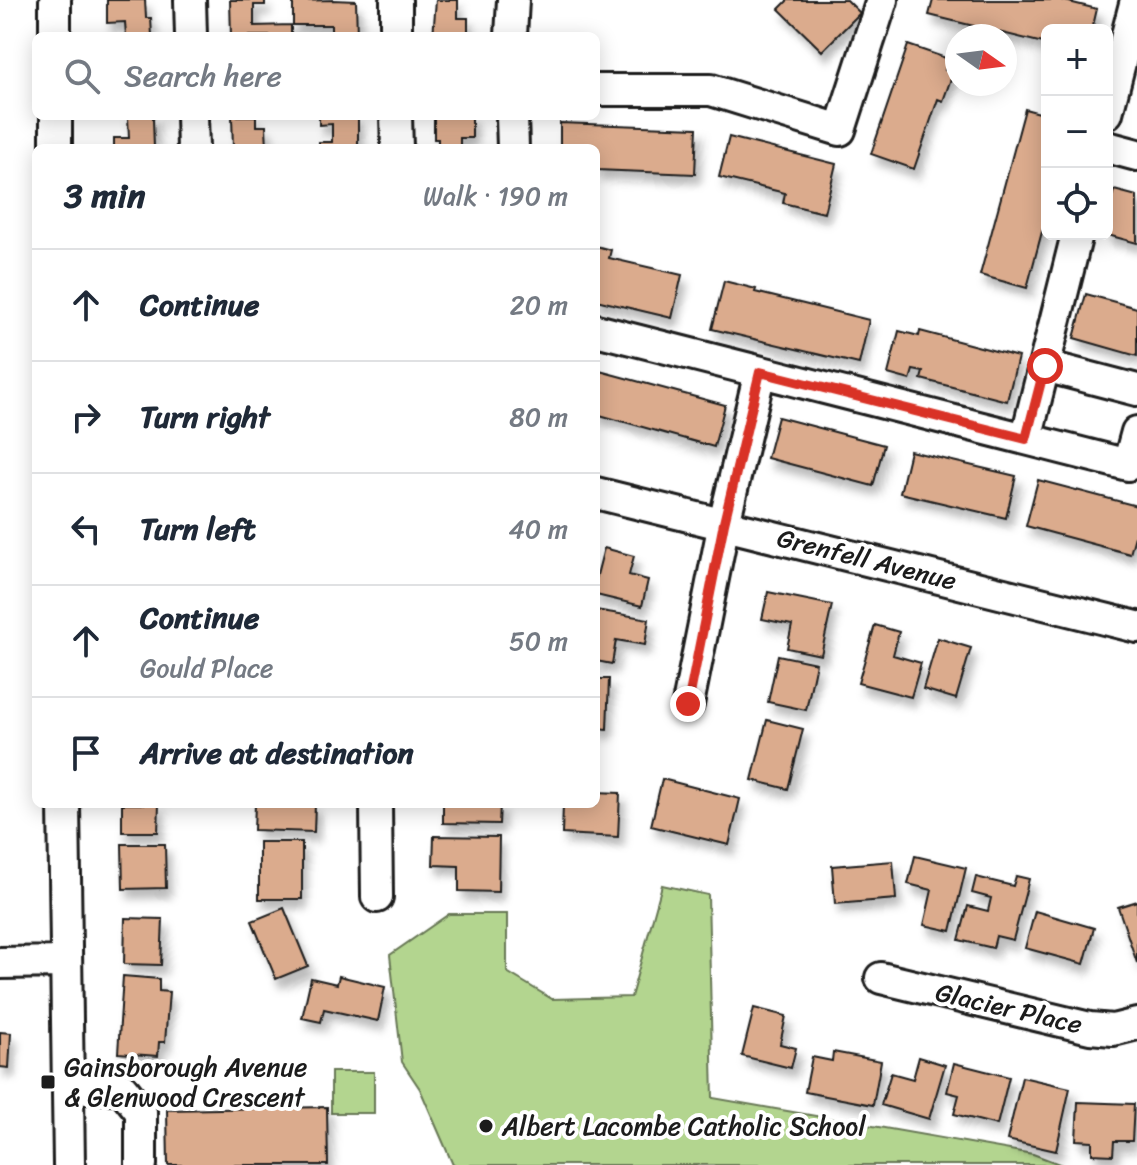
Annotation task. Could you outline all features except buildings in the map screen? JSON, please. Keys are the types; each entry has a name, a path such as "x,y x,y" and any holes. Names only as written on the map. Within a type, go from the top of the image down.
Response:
{"street":[{"path":"55,0 55,32"},
{"path":"190,0 191,32"},
{"path":"396,0 396,32"},
{"path":"511,32 513,0"},
{"path":"600,90 711,90 729,93 840,130 882,0"},
{"path":"1113,102 1127,78 1136,0"},
{"path":"56,120 56,144"},
{"path":"192,120 193,144"},
{"path":"396,120 397,144"},
{"path":"512,120 513,144"},
{"path":"1113,149 1137,155"},
{"path":"1026,439 1076,240"},
{"path":"600,331 1128,465 1137,432"},
{"path":"1045,366 1137,390"},
{"path":"688,704 724,523 760,372"},
{"name":"Grenfell Avenue","path":"600,494 1137,627"},
{"path":"64,808 69,1165"},
{"path":"376,808 377,897"},
{"path":"0,963 66,962"},
{"name":"Glacier Place","path":"881,978 1090,1028 1113,1030 1137,1024"},
{"path":"68,1088 122,1088 141,1112 141,1165"}],"green space":[{"path":"662,885 708,895 713,1098 1033,1154 1062,1165 453,1165 420,1089 402,1062 390,955 449,914 507,914 507,972 552,999 631,997"},
{"path":"331,1072 374,1072 374,1113 331,1113"}],"place":[{"name":"Gainsborough Avenue & Glenwood Crescent","path":"48,1082"},
{"name":"Albert Lacombe Catholic School","path":"486,1126"}],"route":[{"path":"688,704 724,523 760,372 1026,439 1045,366"}]}
